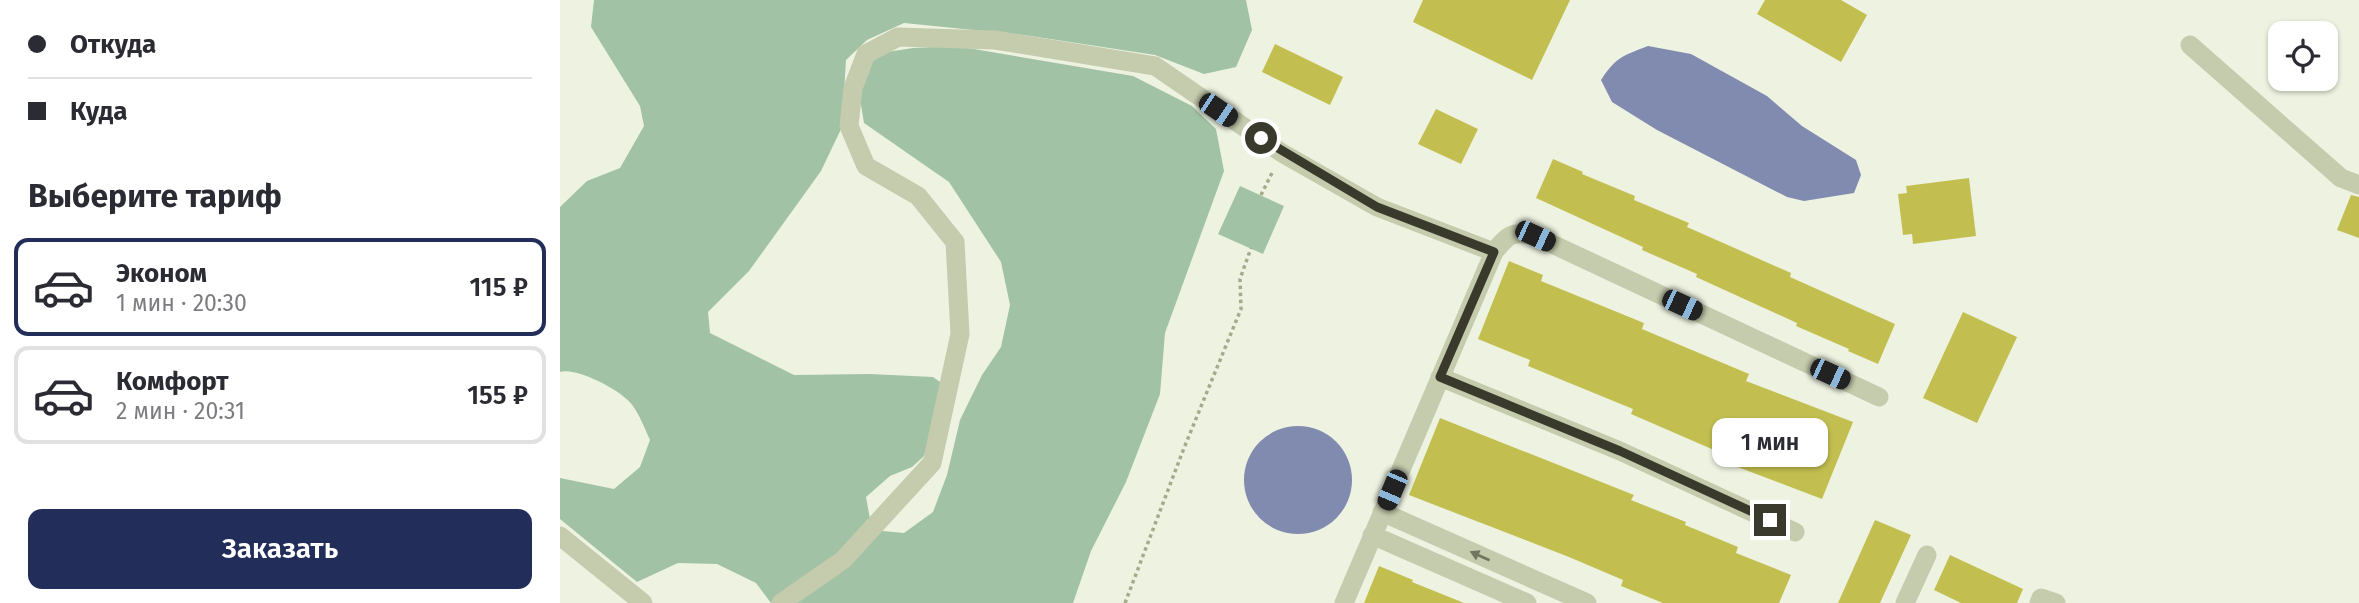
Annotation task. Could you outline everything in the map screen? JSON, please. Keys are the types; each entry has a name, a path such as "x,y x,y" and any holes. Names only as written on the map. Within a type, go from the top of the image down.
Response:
{"street":[{"path":"781,603 843,559 932,463 960,334 955,242 918,196 866,166 849,126 853,88 866,54 898,37 995,40 1155,66 1282,153 1377,207 1494,252"},
{"path":"2190,45 2341,178 2359,185"},
{"path":"1344,603 1494,252 1506,237 1519,232 1535,236 1879,397"},
{"path":"1440,377 1620,451 1795,532"},
{"path":"1382,512 1587,603"},
{"path":"1371,535 1527,603"},
{"path":"560,536 643,603"},
{"path":"1905,603 1927,555"},
{"path":"1505,593 1514,570"},
{"path":"2039,603 2041,598 2056,603"}],"path":[{"path":"1261,195 1282,153"},
{"path":"1125,603 1241,309 1240,279 1251,248"}],"green space":[{"path":"594,0 1246,0 1252,30 1236,67 1204,74 1155,55 1024,35 904,23 867,40 846,60 842,127 821,171 749,271 708,312 710,333 794,375 933,377 947,387 940,419 923,457 912,467 890,476 866,497 872,530 904,533 933,512 947,475 960,420 982,375 1001,347 1010,305 1001,262 949,182 864,123 859,93 874,54 913,48 956,46 1133,76 1192,106 1216,129 1224,171 1165,333 1160,394 1126,482 1091,551 1073,603 771,603 756,583 717,564 678,563 637,582 560,519 560,478 614,489 640,467 650,440 636,410 628,400 588,377 568,371 560,372 560,207 587,181 620,168 644,126 640,106 591,27"},
{"path":"1240,186 1284,206 1263,254 1218,234"}],"water":[{"path":"1648,46 1691,54 1767,96 1802,126 1856,160 1861,175 1854,193 1804,201 1787,197 1657,130 1612,102 1601,80 1621,58"},
{"path":"1298,426 1318,431 1336,442 1347,460 1352,480 1347,500 1336,518 1318,529 1298,534 1278,529 1260,518 1249,500 1244,480 1249,460 1260,442 1278,431"}],"building":[{"path":"1423,0 1570,0 1532,80 1413,22"},
{"path":"1765,0 1841,0 1867,15 1841,62 1757,14"},
{"path":"1275,44 1343,77 1330,105 1262,72"},
{"path":"1436,109 1478,129 1461,164 1418,144"},
{"path":"1553,159 1635,196 1634,200 1689,223 1687,227 1791,273 1790,277 1895,324 1878,364 1696,277 1697,274 1642,250 1643,247 1536,198"},
{"path":"1969,178 1976,236 1913,244 1912,234 1903,235 1898,194 1907,193 1906,186"},
{"path":"2351,195 2359,197 2359,238 2337,230"},
{"path":"1509,261 1543,275 1541,281 1644,323 1642,329 1749,374 1746,381 1853,422 1822,499 1735,466 1737,460 1631,414 1633,409 1528,366 1530,360 1478,339"},
{"path":"1963,312 2017,337 1977,423 1923,398"},
{"path":"1440,418 1634,495 1631,500 1738,547 1736,553 1791,575 1779,603 1663,603 1621,586 1623,580 1569,557 1409,495"},
{"path":"1875,520 1911,535 1880,603 1838,603"},
{"path":"1950,555 2023,589 2017,603 1961,603 1934,590"},
{"path":"1379,566 1413,580 1412,582 1464,603 1364,603"}],"route":[{"path":"1261,138 1282,153 1377,207 1494,252 1440,377 1620,451 1770,520"}]}
